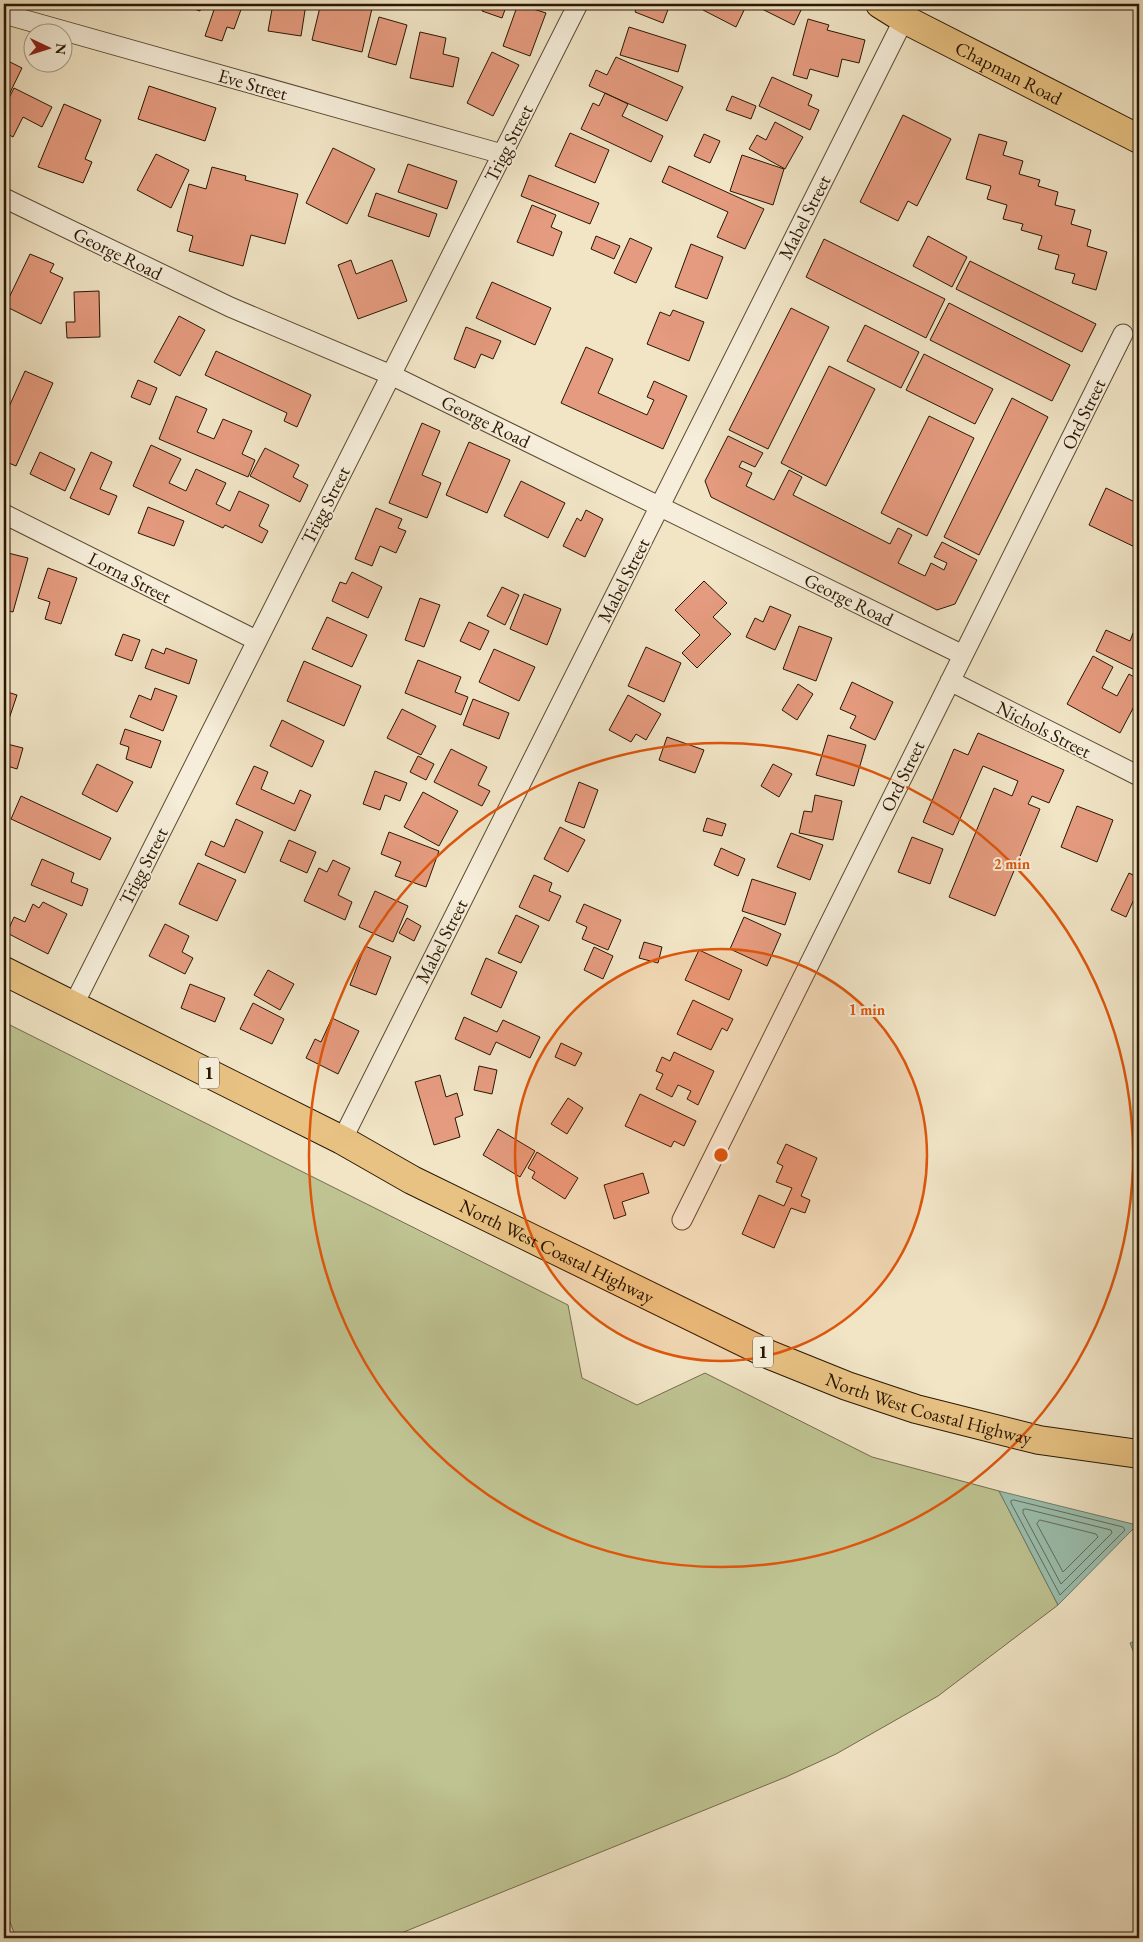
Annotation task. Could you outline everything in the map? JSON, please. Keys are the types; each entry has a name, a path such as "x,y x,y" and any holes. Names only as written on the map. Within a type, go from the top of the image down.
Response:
{"main road":[{"name":"Chapman Road","path":"880,4 904,19 1139,139"},
{"name":"North West Coastal Highway","path":"4,971 342,1140 412,1180 770,1355 847,1386 916,1409 1040,1440 1139,1454"}],"street":[{"name":"Trigg Street","path":"73,1006 578,4"},
{"name":"Eve Street","path":"4,14 502,154"},
{"name":"Mabel Street","path":"342,1140 904,19"},
{"name":"George Road","path":"4,198 230,307 391,375 963,655"},
{"name":"Ord Street","path":"682,1220 1123,334"},
{"name":"Lorna Street","path":"4,514 256,640"},
{"name":"Nichols Street","path":"950,681 1139,776"}],"shaded area":[{"path":"4,1022 568,1305 582,1378 637,1405 705,1373 872,1457 999,1491 1058,1605 938,1696 836,1754 786,1777 389,1938 16,1938 4,1906"}],"water":[{"path":"999,1491 1137,1525 1058,1605"},
{"path":"1139,1639 1139,1666 1130,1643"}],"building":[{"path":"189,4 202,4 200,11 188,7"},
{"path":"216,4 243,4 234,29 227,27 222,41 205,36"},
{"path":"273,4 306,4 301,36 268,31"},
{"path":"330,4 373,4 362,52 312,40 320,7 329,9"},
{"path":"484,4 507,4 502,18 482,11"},
{"path":"518,4 546,13 530,56 503,46"},
{"path":"638,4 670,4 663,23 635,12"},
{"path":"706,4 747,4 736,27 703,10"},
{"path":"764,4 792,4 802,8 794,25 762,9"},
{"path":"379,17 407,25 396,65 368,57"},
{"path":"808,19 829,25 827,30 865,40 859,63 842,59 838,77 810,69 807,79 793,75"},
{"path":"629,27 686,45 678,72 620,55"},
{"path":"420,32 446,38 443,54 459,58 453,87 410,78"},
{"path":"492,52 519,65 493,116 467,103"},
{"path":"616,57 683,87 667,121 589,86 596,70 607,75"},
{"path":"4,59 22,68 4,105"},
{"path":"772,77 812,95 808,105 819,110 810,130 759,106"},
{"path":"149,86 216,108 205,141 138,119"},
{"path":"14,88 52,107 42,127 23,117 13,137 4,132 4,108"},
{"path":"605,93 628,104 622,116 663,136 651,162 581,129 593,103 599,106"},
{"path":"732,96 756,106 751,119 726,110"},
{"path":"64,104 101,120 85,159 92,162 83,183 38,167"},
{"path":"903,115 951,139 917,206 908,201 898,221 860,202"},
{"path":"775,122 803,137 785,169 749,149 757,135 766,140"},
{"path":"570,133 609,150 595,183 555,166"},
{"path":"704,134 720,141 710,163 694,156"},
{"path":"979,134 1007,142 1003,155 1023,161 1019,174 1040,180 1038,186 1058,192 1055,205 1075,210 1071,224 1091,230 1087,246 1107,252 1096,290 1072,283 1075,274 1055,269 1059,255 1038,249 1042,236 1021,230 1023,224 1003,219 1007,205 987,199 991,186 966,179"},
{"path":"333,148 375,169 347,224 306,203"},
{"path":"156,154 189,170 171,208 137,190"},
{"path":"742,155 784,169 773,205 730,191"},
{"path":"408,164 457,181 447,209 398,192"},
{"path":"669,166 764,209 745,249 717,237 728,212 662,182"},
{"path":"212,167 246,176 245,180 298,194 285,244 251,235 243,266 189,251 193,236 177,231 189,184 206,189"},
{"path":"529,175 599,203 590,224 521,196"},
{"path":"376,193 437,214 429,237 368,216"},
{"path":"532,205 556,215 551,227 562,232 553,256 517,242"},
{"path":"596,236 620,246 614,259 591,249"},
{"path":"928,236 967,257 952,287 913,266"},
{"path":"630,238 652,248 636,283 614,273"},
{"path":"824,239 945,299 926,338 806,277"},
{"path":"691,244 723,257 707,299 675,287"},
{"path":"30,254 54,264 50,272 63,278 41,324 5,306"},
{"path":"351,260 356,274 392,260 407,301 358,319 338,265"},
{"path":"970,261 1096,324 1082,352 956,289"},
{"path":"492,282 551,308 535,345 476,318"},
{"path":"99,291 100,337 67,338 66,322 75,322 74,292"},
{"path":"949,303 1070,365 1052,401 930,340"},
{"path":"791,308 829,327 768,449 729,430"},
{"path":"673,310 704,322 689,361 647,344 660,312 670,316"},
{"path":"179,316 205,330 180,376 154,362"},
{"path":"865,325 919,352 901,388 847,361"},
{"path":"466,327 501,341 493,359 481,354 475,368 454,359"},
{"path":"586,347 613,359 598,393 647,415 654,400 647,397 654,381 687,396 663,449 561,403"},
{"path":"216,351 311,395 297,427 284,421 287,413 205,375"},
{"path":"924,354 993,389 975,424 906,390"},
{"path":"829,366 875,389 826,486 781,463"},
{"path":"25,371 53,383 16,466 4,461 4,418"},
{"path":"138,380 157,388 150,405 131,397"},
{"path":"176,396 207,409 197,432 214,439 223,419 252,431 242,454 255,460 248,477 159,439"},
{"path":"1012,398 1048,417 979,555 944,537"},
{"path":"929,416 974,438 927,536 881,513"},
{"path":"422,423 440,431 422,475 441,483 427,518 389,503"},
{"path":"728,436 763,453 755,467 742,461 739,467 752,473 746,486 774,500 789,470 802,477 793,495 890,544 898,528 912,535 898,563 925,576 931,563 944,570 947,563 934,557 942,542 977,560 955,604 937,610 711,497 705,481"},
{"path":"469,442 510,460 487,513 446,495"},
{"path":"151,445 181,459 169,483 186,491 196,469 226,483 216,504 230,511 239,491 269,505 259,526 268,531 262,543 225,525 223,528 133,486"},
{"path":"265,448 299,465 293,477 308,485 300,502 250,476"},
{"path":"40,452 75,469 65,491 30,474"},
{"path":"91,452 112,462 100,489 117,496 109,515 70,498"},
{"path":"521,481 565,503 548,538 504,516"},
{"path":"1106,488 1139,504 1139,549 1089,525"},
{"path":"148,507 184,521 174,546 138,533"},
{"path":"376,508 402,519 398,528 406,531 396,553 380,546 372,566 355,559"},
{"path":"586,510 603,519 585,557 563,546 577,518 581,521"},
{"path":"4,552 28,558 13,612 4,610"},
{"path":"48,568 77,578 61,624 45,619 50,602 38,598"},
{"path":"352,572 382,587 368,618 332,601 340,582 346,584"},
{"path":"704,581 727,603 713,617 731,634 697,668 682,653 700,635 675,610"},
{"path":"502,587 519,595 505,625 487,616"},
{"path":"524,594 561,609 547,645 510,629"},
{"path":"420,598 440,605 424,647 405,640"},
{"path":"770,606 791,615 775,650 746,637 755,618 763,622"},
{"path":"327,617 367,635 352,667 312,649"},
{"path":"469,622 489,631 480,650 460,641"},
{"path":"799,626 832,638 816,681 783,669"},
{"path":"1106,630 1130,641 1133,633 1139,636 1139,672 1096,651"},
{"path":"123,634 140,640 132,661 115,655"},
{"path":"646,647 681,663 664,702 628,686"},
{"path":"166,648 197,660 189,684 145,668 152,649 164,654"},
{"path":"494,649 535,667 519,701 479,682"},
{"path":"1093,656 1113,667 1102,688 1117,696 1129,674 1139,680 1139,697 1120,733 1067,704"},
{"path":"418,660 461,677 455,692 468,697 461,715 405,693"},
{"path":"304,661 361,686 344,726 287,701"},
{"path":"852,682 893,702 875,740 850,728 856,716 840,709"},
{"path":"798,684 813,694 797,720 782,710"},
{"path":"155,688 177,696 163,731 130,717 139,695 151,700"},
{"path":"4,691 17,695 9,719 4,717"},
{"path":"628,695 661,714 646,740 636,734 631,742 609,730"},
{"path":"473,699 509,713 499,739 463,725"},
{"path":"402,709 436,726 421,755 387,738"},
{"path":"282,720 324,741 312,767 270,746"},
{"path":"125,729 161,741 151,768 126,759 129,747 120,744"},
{"path":"978,733 1064,770 1049,803 1032,796 1028,804 1040,809 995,916 949,897 994,788 1012,796 1018,781 983,766 953,835 923,822 954,749 968,755"},
{"path":"828,735 866,745 854,786 816,775"},
{"path":"667,737 704,750 695,773 659,760"},
{"path":"7,744 23,748 17,769 4,765"},
{"path":"451,749 487,767 478,785 490,791 482,806 434,782"},
{"path":"418,756 434,764 426,780 410,772"},
{"path":"97,764 133,782 117,812 82,794"},
{"path":"773,764 792,774 779,797 761,786"},
{"path":"254,766 268,772 261,789 294,804 300,790 311,795 295,831 236,804"},
{"path":"375,771 407,783 400,801 385,795 380,810 363,804"},
{"path":"579,782 598,790 584,828 565,821"},
{"path":"423,792 458,811 439,846 404,827"},
{"path":"815,795 842,801 833,840 799,833 804,811 812,812"},
{"path":"21,796 111,838 100,860 11,819"},
{"path":"1077,806 1113,820 1097,862 1061,847"},
{"path":"707,818 726,824 722,836 703,831"},
{"path":"236,819 263,832 245,873 205,855 211,841 224,847"},
{"path":"560,827 585,840 568,872 544,859"},
{"path":"389,832 439,851 426,887 395,876 401,862 381,854"},
{"path":"791,833 823,845 810,880 777,867"},
{"path":"912,837 943,849 930,884 898,872"},
{"path":"289,840 316,852 307,873 280,861"},
{"path":"721,848 745,859 738,876 714,865"},
{"path":"42,859 74,873 71,882 88,889 82,906 31,885"},
{"path":"333,860 350,868 338,895 352,902 345,920 304,901 319,868 327,872"},
{"path":"198,863 236,880 217,921 179,904"},
{"path":"1129,873 1139,878 1139,888 1126,917 1111,910"},
{"path":"534,875 552,883 549,891 561,896 549,921 519,907"},
{"path":"752,879 796,893 785,925 742,911"},
{"path":"375,891 408,906 393,942 359,927"},
{"path":"43,902 67,914 48,954 7,933 14,917 25,922 33,904 39,908"},
{"path":"584,904 621,920 608,950 582,939 587,927 576,922"},
{"path":"516,915 539,926 521,963 498,953"},
{"path":"744,917 781,934 767,966 730,949"},
{"path":"407,918 421,926 414,941 399,933"},
{"path":"165,924 189,936 182,952 193,958 185,974 149,956"},
{"path":"644,942 662,947 658,963 639,958"},
{"path":"365,946 391,957 376,995 350,985"},
{"path":"594,947 613,956 603,979 584,970"},
{"path":"699,950 742,970 729,1000 685,980"},
{"path":"486,958 517,972 501,1008 471,994"},
{"path":"268,970 294,984 280,1010 254,995"},
{"path":"190,984 225,998 215,1022 181,1008"},
{"path":"693,1000 733,1019 727,1031 722,1028 711,1050 677,1034"},
{"path":"253,1003 284,1019 272,1044 240,1029"},
{"path":"464,1017 497,1032 503,1020 540,1037 530,1058 496,1042 490,1055 455,1039"},
{"path":"332,1018 359,1031 338,1074 306,1058 315,1039 321,1042"},
{"path":"561,1043 582,1053 575,1066 555,1057"},
{"path":"674,1052 714,1071 698,1105 687,1099 691,1091 678,1085 672,1097 656,1089 663,1074 656,1071 662,1057 670,1061"},
{"path":"479,1066 497,1070 492,1094 474,1090"},
{"path":"440,1075 446,1097 457,1093 463,1115 455,1118 460,1137 434,1145 415,1082"},
{"path":"640,1094 696,1121 684,1146 674,1141 671,1147 625,1126"},
{"path":"568,1098 583,1108 567,1134 551,1124"},
{"path":"498,1129 535,1151 520,1177 483,1155"},
{"path":"786,1144 817,1158 801,1196 810,1200 805,1213 791,1208 774,1248 742,1234 759,1195 784,1206 792,1188 776,1182 783,1166 777,1163"},
{"path":"537,1152 578,1178 565,1199 532,1178 535,1172 528,1168"},
{"path":"643,1173 649,1193 622,1202 626,1215 614,1219 604,1185"}]}
